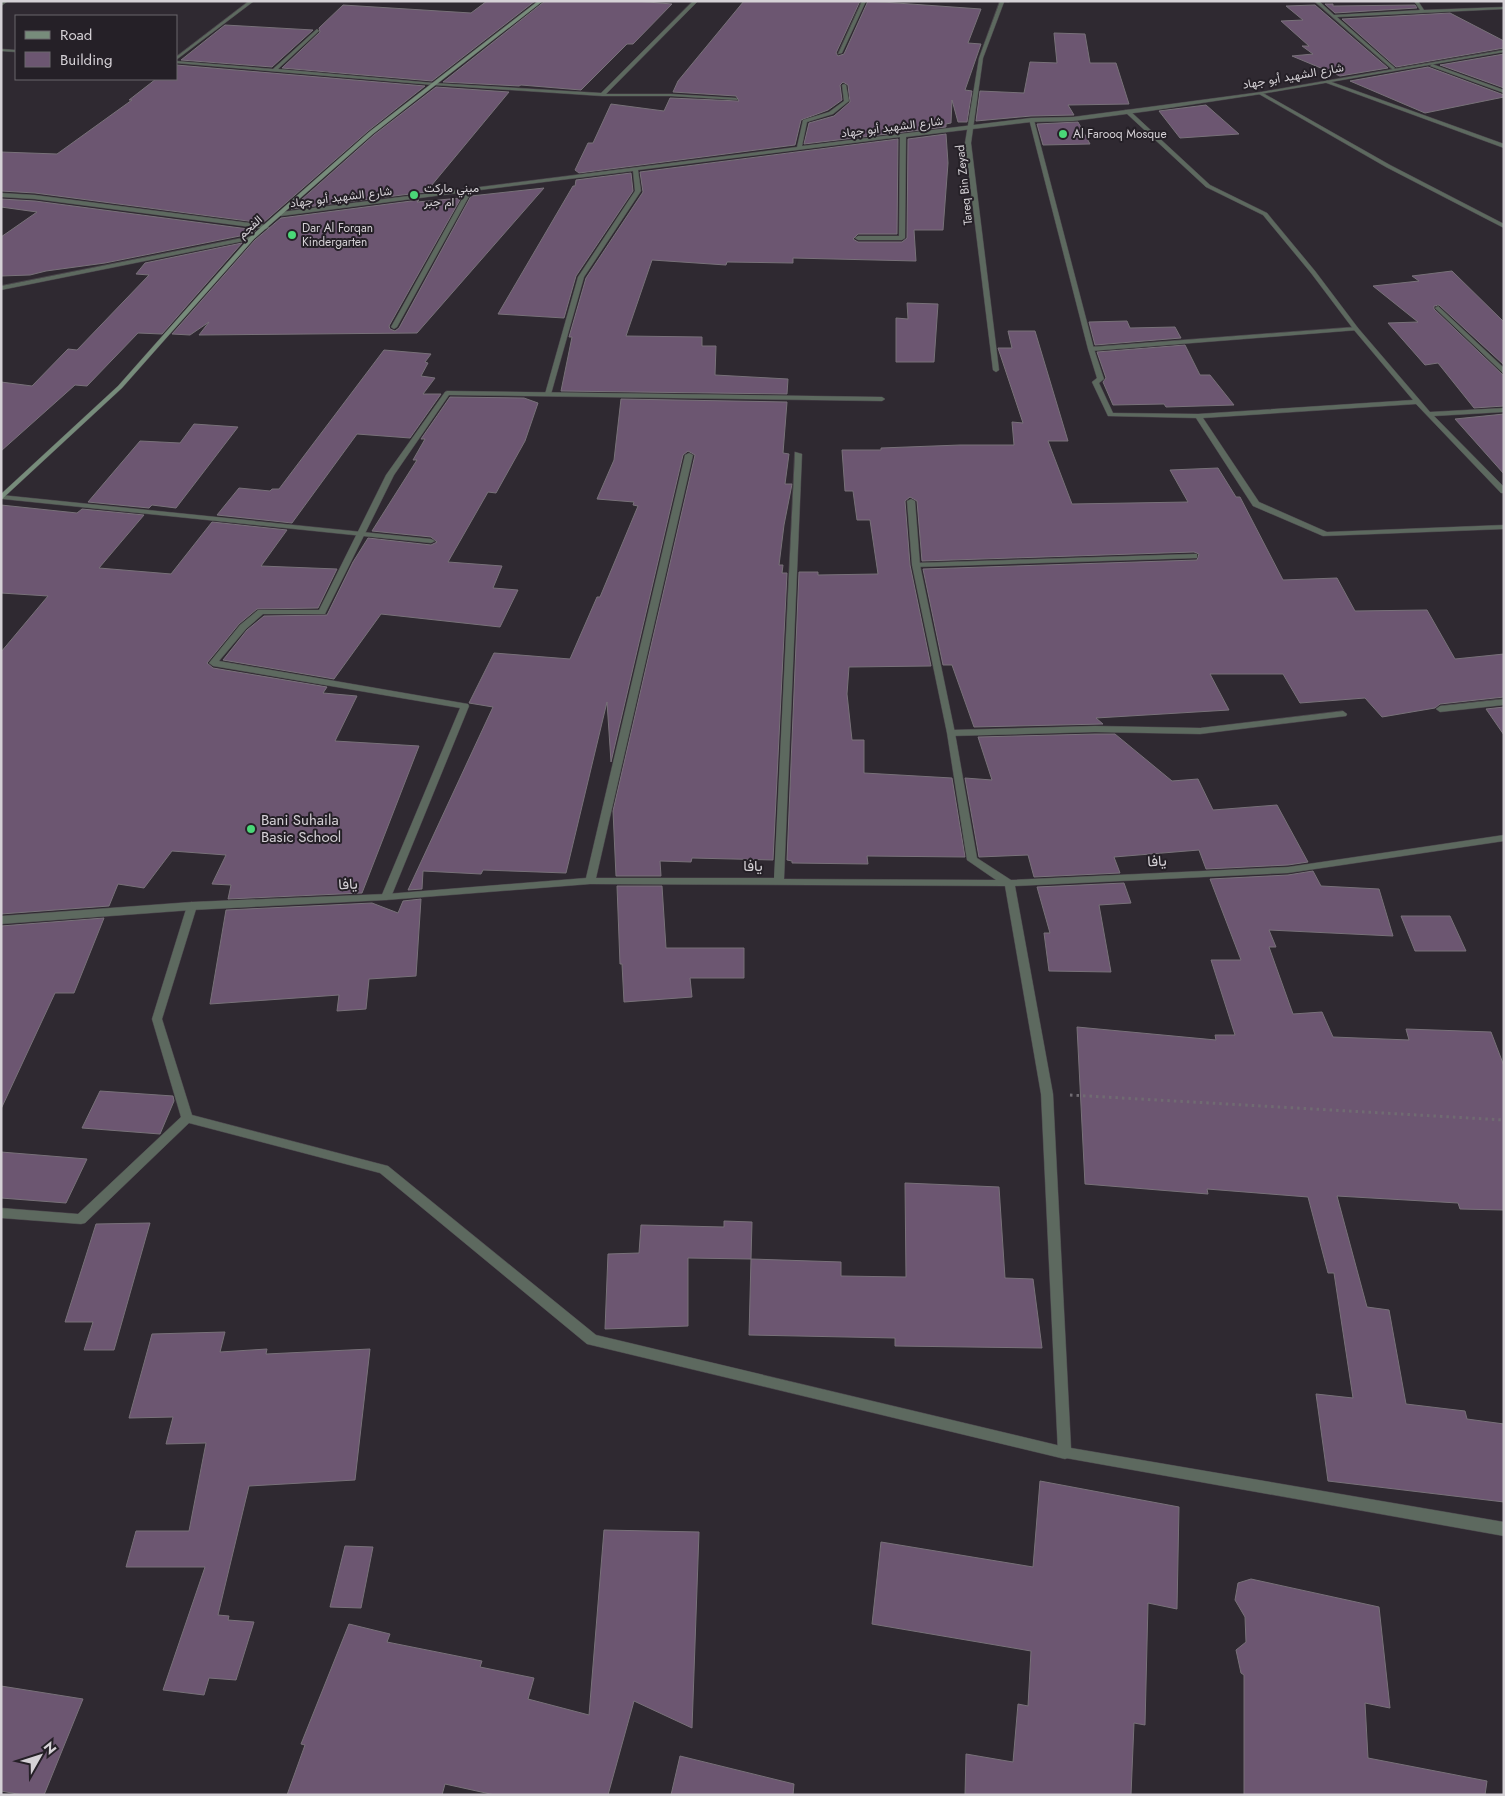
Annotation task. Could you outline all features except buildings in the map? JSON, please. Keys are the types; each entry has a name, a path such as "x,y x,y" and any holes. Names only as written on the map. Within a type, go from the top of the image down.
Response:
{"main road":[{"name":"الفجم","path":"2,497 120,387 252,238 371,133 541,1"}],"street":[{"path":"1,5 6,1"},
{"path":"178,59 252,1"},
{"path":"602,95 696,1"},
{"path":"840,53 864,1"},
{"path":"992,1 1009,1"},
{"path":"1316,1 1393,69"},
{"path":"1416,1 1423,11"},
{"name":"Tareq Bin Zeyad","path":"996,370 968,143 981,58 1002,2"},
{"path":"1332,16 1504,8"},
{"path":"275,70 317,30"},
{"path":"1,50 15,51"},
{"name":"شارع الشهيد أبو جهاد","path":"281,214 1031,120 1073,119 1261,93 1504,51"},
{"path":"178,61 434,84 602,95 671,95 736,99"},
{"path":"1432,64 1504,92"},
{"path":"1326,81 1504,146"},
{"path":"799,148 805,122 831,113 846,101 844,85"},
{"path":"1261,93 1388,166 1504,226"},
{"path":"1127,111 1208,186 1265,214 1313,272 1356,329 1428,414 1504,492"},
{"path":"1031,120 1091,349 1101,378 1095,382 1110,415 1198,416 1419,402"},
{"path":"858,238 902,238 903,136"},
{"path":"548,394 581,277 638,191 635,169"},
{"path":"394,327 469,191"},
{"path":"1,195 36,197 266,227"},
{"path":"1,288 252,238"},
{"path":"1438,308 1504,372"},
{"path":"1091,349 1356,329"},
{"path":"386,897 465,706 213,663 243,627 261,612 322,612 390,475 448,393 882,399"},
{"path":"1428,414 1504,410"},
{"path":"1198,416 1256,504 1326,534 1504,527"},
{"path":"779,881 798,454"},
{"path":"590,881 689,456"},
{"path":"2,497 431,541"},
{"path":"911,501 916,565 951,733 972,860 1009,883 1047,1094 1065,1453"},
{"path":"916,565 1194,556"},
{"path":"1440,710 1504,702"},
{"path":"951,733 1095,729 1200,731 1344,714"},
{"name":"يافا","path":"1,920 192,906 386,897 590,881 1009,883 1288,870 1504,838"},
{"path":"187,1118 157,1019 192,906"},
{"path":"1,1213 81,1219 187,1118"},
{"path":"187,1118 384,1169 592,1340 1065,1453 1504,1529"}],"path":[{"path":"1047,1094 1504,1120"}],"place":[{"name":"Al Farooq Mosque","path":"1063,134"},
{"name":"ميني ماركت ام جبر","path":"414,195"},
{"name":"Dar Al Forqan Kindergarten","path":"292,235"},
{"name":"Bani Suhaila Basic School","path":"251,829"}]}
